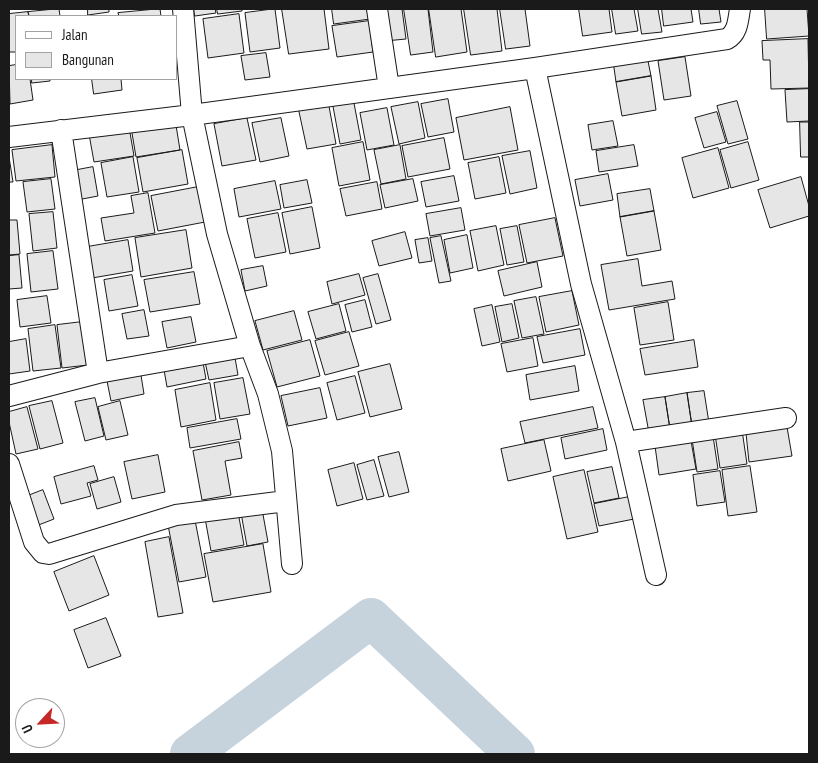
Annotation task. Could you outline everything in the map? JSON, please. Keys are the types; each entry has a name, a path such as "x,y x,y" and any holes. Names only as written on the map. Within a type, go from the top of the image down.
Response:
{"street":[{"path":"183,9 192,115 217,234 250,346 268,394 282,450 292,564"},
{"path":"377,9 389,88"},
{"path":"9,137 192,115 535,68 727,39 737,28 740,9"},
{"path":"535,68 581,284 626,442 656,575"},
{"path":"61,130 98,373"},
{"path":"9,396 98,373 250,346"},
{"path":"626,442 786,418"},
{"path":"9,464 34,542 43,553 50,554 176,515 286,501"}],"building":[{"path":"59,9 60,15 29,15 28,12"},
{"path":"88,9 109,9 109,12 88,15"},
{"path":"160,9 161,15 119,15 118,13"},
{"path":"194,9 215,9 216,13 195,16"},
{"path":"217,9 242,9 242,11 218,14"},
{"path":"275,9 280,48 250,52 245,13"},
{"path":"282,9 324,9 329,49 289,54"},
{"path":"332,9 368,9 370,19 334,24"},
{"path":"402,9 406,39 385,41 380,10"},
{"path":"404,9 428,9 433,52 411,55"},
{"path":"429,9 461,9 467,52 436,57"},
{"path":"464,9 497,9 502,51 471,55"},
{"path":"500,9 525,9 530,46 506,49"},
{"path":"579,9 609,9 612,32 583,36"},
{"path":"612,9 634,9 638,31 616,34"},
{"path":"638,9 658,9 662,32 642,34"},
{"path":"662,9 691,9 693,22 664,26"},
{"path":"699,9 719,9 721,22 701,24"},
{"path":"765,9 807,9 809,36 767,39"},
{"path":"28,12 29,15 15,15 15,52 9,52 9,14"},
{"path":"239,14 244,53 208,58 203,19"},
{"path":"369,21 373,52 337,57 332,26"},
{"path":"808,39 809,88 771,89 770,60 763,60 762,41"},
{"path":"266,53 270,77 245,80 241,56"},
{"path":"647,56 651,76 616,82 613,61"},
{"path":"685,57 691,96 664,100 658,61"},
{"path":"15,65 15,80 30,80 33,100 10,104 9,66"},
{"path":"651,76 656,110 622,116 616,82"},
{"path":"32,80 50,80 50,81 32,83"},
{"path":"92,80 121,80 122,90 94,94"},
{"path":"809,89 809,121 787,122 785,90"},
{"path":"353,98 361,140 340,144 332,101"},
{"path":"448,99 454,132 428,137 421,104"},
{"path":"328,101 336,144 307,149 298,107"},
{"path":"737,101 748,139 728,144 717,106"},
{"path":"418,102 425,138 399,144 391,107"},
{"path":"510,107 518,150 464,160 456,118"},
{"path":"387,108 394,145 367,150 360,113"},
{"path":"717,112 726,142 704,148 695,118"},
{"path":"247,118 256,160 222,166 214,124"},
{"path":"281,118 289,156 260,162 252,123"},
{"path":"175,119 180,150 136,157 131,127"},
{"path":"613,121 618,146 592,150 588,125"},
{"path":"800,122 809,122 809,157 801,157"},
{"path":"129,127 134,156 94,162 89,134"},
{"path":"444,138 450,169 408,177 402,146"},
{"path":"363,142 370,180 339,186 332,148"},
{"path":"748,142 759,180 731,188 720,150"},
{"path":"52,145 55,177 16,181 12,150"},
{"path":"400,145 406,179 381,184 374,150"},
{"path":"634,145 638,166 599,172 596,151"},
{"path":"718,148 729,188 693,198 682,158"},
{"path":"182,150 188,184 143,192 137,158"},
{"path":"530,151 537,188 510,194 502,156"},
{"path":"9,157 13,182 9,182"},
{"path":"133,157 139,192 107,197 101,163"},
{"path":"499,157 506,193 475,199 468,163"},
{"path":"93,167 98,196 77,200 72,171"},
{"path":"608,174 613,200 580,206 575,180"},
{"path":"454,176 459,201 426,207 421,182"},
{"path":"801,177 809,206 809,216 770,228 758,190"},
{"path":"51,179 55,209 27,212 23,182"},
{"path":"413,179 418,201 385,208 380,185"},
{"path":"307,180 312,203 284,208 280,185"},
{"path":"275,181 281,209 239,217 234,189"},
{"path":"377,182 382,209 346,216 340,189"},
{"path":"198,187 205,222 158,231 151,196"},
{"path":"650,189 654,211 620,217 617,194"},
{"path":"148,193 155,233 105,241 101,218 134,213 131,196"},
{"path":"312,207 320,248 290,254 282,213"},
{"path":"461,208 465,230 430,236 426,214"},
{"path":"654,211 661,250 627,256 620,217"},
{"path":"53,212 57,248 33,251 29,214"},
{"path":"278,213 286,252 255,258 247,219"},
{"path":"555,218 563,256 527,263 519,225"},
{"path":"9,220 17,220 20,254 9,255"},
{"path":"496,226 504,265 478,271 470,231"},
{"path":"517,226 524,262 507,265 500,229"},
{"path":"186,230 192,268 141,277 135,238"},
{"path":"405,232 412,258 379,266 372,241"},
{"path":"467,235 473,268 450,273 444,240"},
{"path":"441,236 451,281 439,283 430,238"},
{"path":"428,238 432,261 419,263 415,240"},
{"path":"128,240 133,271 92,278 87,247"},
{"path":"53,251 58,289 31,292 27,254"},
{"path":"19,255 22,288 9,289 9,256"},
{"path":"638,259 642,286 672,281 675,299 609,310 601,265"},
{"path":"537,262 542,287 504,296 498,271"},
{"path":"263,266 267,286 245,291 241,270"},
{"path":"194,272 200,304 150,312 144,280"},
{"path":"359,274 365,295 332,304 327,282"},
{"path":"378,274 391,320 376,324 363,278"},
{"path":"132,275 138,306 109,311 104,280"},
{"path":"572,291 579,325 546,332 539,297"},
{"path":"47,296 51,323 20,327 17,300"},
{"path":"536,297 544,334 522,338 514,301"},
{"path":"365,300 372,327 352,332 345,305"},
{"path":"668,302 674,340 640,345 634,308"},
{"path":"339,304 346,331 316,339 308,312"},
{"path":"512,304 519,338 502,342 495,307"},
{"path":"492,305 500,342 482,346 474,309"},
{"path":"144,310 149,336 127,339 122,314"},
{"path":"294,311 302,340 263,350 255,321"},
{"path":"191,317 196,342 167,348 162,322"},
{"path":"82,322 88,365 62,368 57,325"},
{"path":"55,325 61,368 33,371 28,329"},
{"path":"580,329 585,355 543,363 537,337"},
{"path":"349,332 359,366 325,375 315,341"},
{"path":"533,338 538,366 507,372 501,344"},
{"path":"26,339 30,371 9,374 9,342"},
{"path":"310,340 320,376 277,387 267,351"},
{"path":"694,340 698,367 645,375 640,349"},
{"path":"234,352 238,375 209,380 204,357"},
{"path":"202,357 206,379 167,387 163,364"},
{"path":"390,364 402,409 370,417 358,372"},
{"path":"575,366 579,391 530,400 526,375"},
{"path":"140,369 144,394 111,401 106,376"},
{"path":"355,376 365,413 337,420 327,383"},
{"path":"243,378 250,414 220,419 214,383"},
{"path":"210,383 216,420 181,427 175,390"},
{"path":"320,388 327,418 288,426 281,396"},
{"path":"704,391 709,423 692,426 687,393"},
{"path":"687,393 692,426 670,429 665,397"},
{"path":"665,397 670,429 649,433 643,400"},
{"path":"95,398 104,436 85,441 75,402"},
{"path":"52,401 63,443 40,449 29,406"},
{"path":"120,401 128,435 106,440 98,407"},
{"path":"27,407 38,449 16,454 9,422 9,412"},
{"path":"593,407 598,428 525,443 520,422"},
{"path":"237,419 241,439 190,448 187,428"},
{"path":"787,427 792,456 749,462 746,433"},
{"path":"603,429 607,450 565,459 561,438"},
{"path":"742,430 747,464 720,468 715,434"},
{"path":"713,436 718,469 697,472 692,439"},
{"path":"544,440 551,471 508,481 501,449"},
{"path":"691,441 696,469 659,475 655,446"},
{"path":"239,442 242,458 225,461 231,495 202,500 193,451"},
{"path":"399,452 409,492 389,497 378,457"},
{"path":"158,455 165,492 132,499 124,462"},
{"path":"374,460 384,496 367,500 357,465"},
{"path":"354,463 363,499 337,506 328,470"},
{"path":"94,466 98,480 87,483 91,496 61,504 54,477"},
{"path":"750,466 757,512 728,516 722,470"},
{"path":"612,467 619,498 594,503 587,472"},
{"path":"584,470 598,532 567,539 553,477"},
{"path":"720,471 725,502 697,506 693,475"},
{"path":"114,477 121,502 97,509 90,484"},
{"path":"43,490 54,519 36,526 25,497"},
{"path":"634,496 639,518 599,526 594,504"},
{"path":"262,509 268,542 247,546 241,513"},
{"path":"238,512 244,545 211,551 205,518"},
{"path":"195,520 206,577 179,582 168,525"},
{"path":"169,537 183,613 158,617 145,542"},
{"path":"263,544 271,592 213,602 204,554"},
{"path":"94,556 109,595 69,611 54,572"},
{"path":"106,618 121,656 88,668 74,630"}],"waterway":[{"path":"190,754 371,618 515,754"}]}
